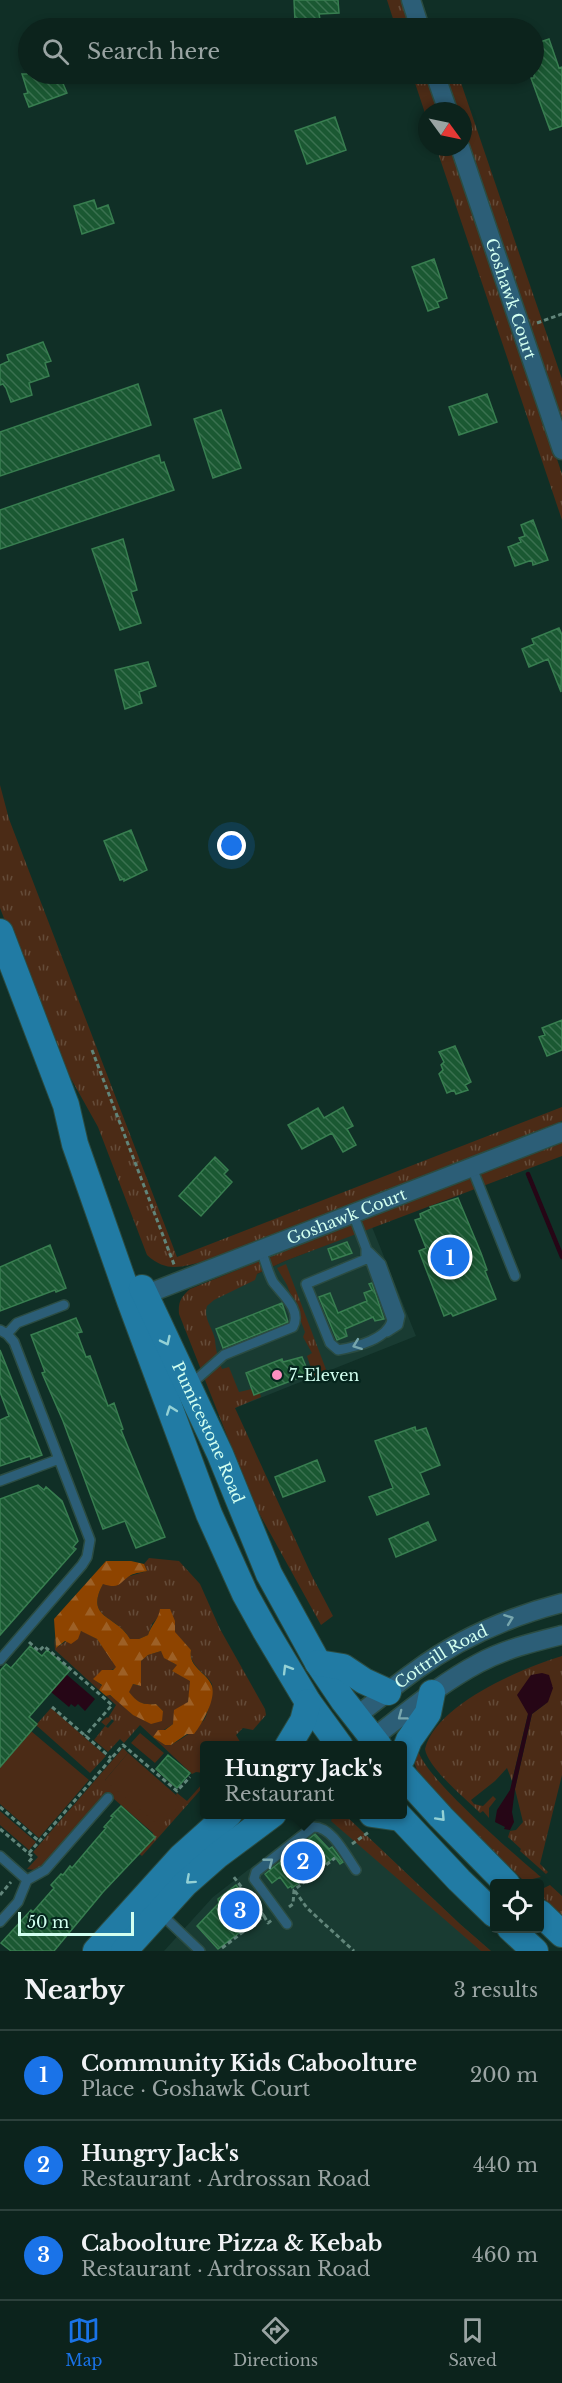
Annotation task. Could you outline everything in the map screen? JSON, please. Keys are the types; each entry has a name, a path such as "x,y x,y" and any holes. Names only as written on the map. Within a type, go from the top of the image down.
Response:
{"main road":[{"name":"Pumicestone Road","path":"0,932 66,1105 84,1135 206,1504 225,1550 265,1630 328,1741"},
{"name":"Pumicestone Road","path":"137,1298 189,1386 220,1454 269,1574 318,1663 371,1741"},
{"path":"318,1663 343,1667 388,1692"},
{"path":"407,1745 428,1713 432,1693"},
{"path":"291,1741 303,1721 308,1702"},
{"name":"Cottrill Road","path":"330,1741 356,1716"},
{"path":"407,1780 502,1879"},
{"path":"123,1951 150,1905 195,1843 224,1819"},
{"path":"96,1951 150,1905 268,1819"},
{"path":"371,1823 387,1819"},
{"path":"402,1819 490,1909"},
{"path":"544,1917 562,1934"},
{"path":"515,1933 535,1951"}],"street":[{"path":"411,0 417,18"},
{"path":"439,84 445,102"},
{"name":"Goshawk Court","path":"463,156 562,450"},
{"name":"Goshawk Court","path":"137,1298 562,1132"},
{"name":"Cottrill Road","path":"356,1716 414,1671 469,1637 511,1617 562,1603"},
{"name":"Cottrill Road","path":"374,1741 452,1678 503,1652 562,1635"}],"lane":[{"path":"472,1167 515,1276"},
{"path":"353,1214 366,1248 392,1320 386,1332 351,1348 334,1348 306,1284 362,1262 366,1259 366,1248"},
{"path":"189,1386 224,1354 294,1327 296,1318 285,1293 273,1281 261,1250"},
{"path":"0,1660 82,1565 90,1549 87,1531 14,1342 3,1332 17,1323 64,1305"},
{"path":"0,1482 59,1459"},
{"path":"0,1922 18,1902 27,1881 45,1870 108,1798"},
{"path":"287,1924 254,1879 256,1872 314,1827 321,1827 328,1831 356,1870"},
{"path":"0,1856 27,1881"},
{"path":"150,1905 201,1951"}],"path":[{"path":"521,328 562,314"},
{"path":"92,1050 176,1269"},
{"path":"21,1635 39,1651 44,1646 112,1705 85,1736"},
{"path":"52,1707 111,1758"},
{"path":"0,1807 39,1841"},
{"path":"354,1951 306,1908 294,1890 343,1852 371,1823"},
{"path":"0,1829 33,1857"},
{"path":"222,1948 264,1916 233,1876"}],"shaded area":[{"path":"372,1227 416,1336 235,1408 200,1315 200,1305 229,1287 285,1261"},
{"path":"542,1673 549,1675 553,1688 548,1702 532,1714 515,1789 512,1812 514,1822 510,1830 504,1829 505,1827 495,1822 497,1810 510,1790 528,1714 517,1695 531,1675"},
{"path":"66,1674 95,1699 85,1711 78,1704 75,1707 71,1704 69,1707 51,1692"},
{"path":"349,1819 491,1951 164,1951 213,1897 311,1821"}],"green space":[{"path":"387,0 402,0 408,18 393,18"},
{"path":"415,84 431,84 437,102 421,102"},
{"path":"445,84 461,84 468,102 451,102"},
{"path":"472,115 562,379 562,429 469,156 472,156"},
{"path":"439,156 455,156 562,474 562,520"},
{"path":"0,785 9,819 177,1257 562,1107 562,1121 207,1261 169,1267 155,1261 147,1255 98,1127 55,1050 0,908"},
{"path":"562,1139 562,1156 285,1261 257,1274 255,1280 214,1300 207,1306 207,1319 214,1336 222,1369 229,1367 239,1392 252,1389 260,1393 261,1397 235,1408 312,1576 333,1616 321,1625 254,1504 179,1314 181,1300 190,1289"},
{"path":"286,1264 327,1372 305,1381 304,1376 312,1371 307,1356 312,1353 303,1337 305,1332 287,1285 277,1268"},
{"path":"149,1558 179,1561 200,1584 220,1629 265,1709 266,1715 253,1730 243,1728 236,1735 240,1741 200,1741 200,1772 192,1774 140,1725 124,1743 120,1739 108,1752 94,1740 105,1726 108,1728 114,1721 112,1719 106,1726 101,1722 108,1718 116,1705 106,1696 109,1695 137,1716 163,1711 156,1704 140,1702 128,1692 133,1684 140,1686 141,1661 148,1655 161,1651 178,1665 172,1671 191,1681 188,1702 175,1717 173,1724 153,1737 165,1745 171,1745 201,1723 209,1708 212,1684 192,1661 191,1650 175,1633 175,1621 159,1616 152,1624 148,1635 139,1639 130,1639 118,1625 104,1616 97,1604 103,1584 147,1571 144,1564"},
{"path":"106,1561 131,1561 144,1564 147,1571 131,1575 117,1586 103,1584 97,1604 104,1616 118,1625 130,1639 139,1639 148,1635 160,1609 170,1609 175,1621 175,1632 191,1650 192,1661 212,1686 210,1705 197,1730 194,1734 187,1734 171,1745 165,1745 153,1737 158,1730 165,1730 173,1724 174,1710 188,1702 190,1681 172,1671 177,1665 164,1658 161,1651 148,1655 141,1661 141,1686 133,1684 129,1692 135,1699 147,1704 156,1704 163,1711 162,1721 151,1724 133,1715 110,1695 106,1696 99,1690 102,1685 93,1679 102,1670 113,1670 116,1667 97,1639 81,1631 78,1639 71,1644 65,1641 56,1648 54,1619"},
{"path":"82,1631 97,1639 117,1667 94,1679 102,1686 99,1690 55,1650 54,1637 56,1648"},
{"path":"562,1656 562,1775 540,1864 548,1872 546,1874 508,1837 510,1831 516,1830 523,1822 515,1789 532,1714 548,1702 528,1714 512,1781 507,1768 471,1800 474,1804 483,1806 493,1796 496,1799 489,1808 489,1818 483,1811 480,1813 440,1774 425,1749 432,1733 445,1717 463,1703 525,1669"},
{"path":"51,1708 106,1756 90,1773 36,1725"},
{"path":"31,1731 89,1780 39,1838 0,1804 0,1767"},
{"path":"140,1733 164,1753 155,1763 131,1743"},
{"path":"123,1748 128,1753 105,1780 182,1801 176,1795 177,1793 187,1801 200,1786 200,1791 142,1856 137,1852 143,1844 147,1846 155,1837 153,1833 106,1792 43,1865 35,1870 27,1869 38,1857 33,1852"},
{"path":"418,1750 424,1762 453,1797 541,1877 522,1879 465,1824 418,1773 413,1759"},
{"path":"128,1753 183,1801 160,1827 105,1780"},
{"path":"0,1811 36,1842 29,1850 0,1825"},
{"path":"332,1819 349,1819 491,1951 481,1951 331,1821"},
{"path":"550,1885 562,1896 562,1916 544,1899 544,1888"}],"building":[{"path":"294,0 338,0 339,13 319,14 320,18 295,18"},
{"path":"549,39 559,68 562,67 562,126 550,130 533,84 544,84 544,41"},
{"path":"25,84 63,84 67,93 29,107 24,94 28,93"},
{"path":"335,117 346,150 307,164 295,131"},
{"path":"94,200 97,209 108,205 114,223 82,234 74,206"},
{"path":"434,259 447,298 437,302 439,307 428,311 412,267"},
{"path":"43,342 51,361 45,363 49,376 29,383 32,395 11,402 6,388 3,384 0,385 0,365 9,361 7,355"},
{"path":"138,384 151,425 0,476 0,432"},
{"path":"487,394 497,422 459,435 449,407"},
{"path":"221,410 241,468 213,478 194,419"},
{"path":"159,455 161,463 164,462 174,490 0,549 0,510"},
{"path":"533,520 548,560 533,565 532,560 515,566 508,547 521,542 519,538 525,536 521,525"},
{"path":"123,539 137,590 131,592 141,623 120,630 92,549"},
{"path":"559,628 562,635 561,692 548,659 529,667 522,649 534,644 532,639"},
{"path":"148,662 156,686 139,692 142,703 125,709 115,670"},
{"path":"131,830 147,870 124,881 124,879 120,880 104,841"},
{"path":"562,1020 562,1050 547,1056 539,1037 545,1035 542,1028"},
{"path":"455,1046 471,1082 465,1085 468,1090 456,1094 454,1090 447,1093 439,1074 443,1070 441,1065 444,1062 439,1052"},
{"path":"343,1107 353,1126 347,1129 356,1145 343,1152 332,1133 302,1149 288,1125 318,1108 324,1118"},
{"path":"215,1157 228,1170 224,1174 232,1182 201,1216 179,1196"},
{"path":"458,1198 481,1253 496,1299 453,1316 451,1313 444,1316 419,1251 426,1248 415,1220 421,1218 420,1214 431,1209 430,1207"},
{"path":"347,1242 352,1253 332,1260 328,1249"},
{"path":"50,1245 66,1288 0,1311 0,1267"},
{"path":"372,1283 384,1319 375,1321 373,1317 345,1329 347,1336 337,1340 319,1297 330,1293 338,1313 367,1301 364,1293 372,1290 369,1284"},
{"path":"282,1303 288,1322 223,1348 216,1329"},
{"path":"76,1318 82,1332 77,1333 86,1357 90,1356 108,1406 114,1403 123,1429 121,1430 165,1537 136,1548 125,1521 103,1529 63,1421 42,1373 45,1372 31,1335"},
{"path":"0,1350 42,1455 31,1459 30,1456 0,1466 0,1420 9,1416 0,1392"},
{"name":"7-Eleven","path":"302,1357 309,1374 254,1395 246,1373 282,1359 283,1362"},
{"path":"415,1427 416,1431 426,1428 440,1465 420,1473 429,1494 377,1515 369,1497 393,1488 375,1441"},
{"path":"317,1460 325,1481 283,1497 275,1477"},
{"path":"38,1485 44,1490 46,1487 62,1501 78,1541 73,1547 76,1549 0,1635 0,1499"},
{"path":"428,1522 436,1540 396,1557 389,1539"},
{"path":"30,1646 42,1656 47,1650 70,1670 29,1717 37,1724 0,1767 0,1671 6,1664 11,1668"},
{"path":"168,1755 190,1773 177,1788 156,1769"},
{"path":"121,1806 155,1837 103,1892 54,1951 11,1951 1,1943 54,1888 51,1885 61,1874 63,1875 70,1866 72,1868 106,1828 104,1827 113,1817 111,1816"},
{"path":"315,1834 329,1849 332,1847 343,1862 340,1864 335,1857 292,1888 291,1886 288,1888 280,1877 272,1883 265,1874"},
{"path":"236,1885 261,1916 218,1949 197,1926 219,1903 218,1899"}],"waterway":[{"path":"528,1174 562,1257"}],"place":[{"name":"Community Kids Caboolture","path":"450,1257"},
{"name":"7-Eleven","path":"277,1375"},
{"name":"Hungry Jack's","path":"303,1861"},
{"name":"Caboolture Pizza & Kebab","path":"240,1910"}]}
